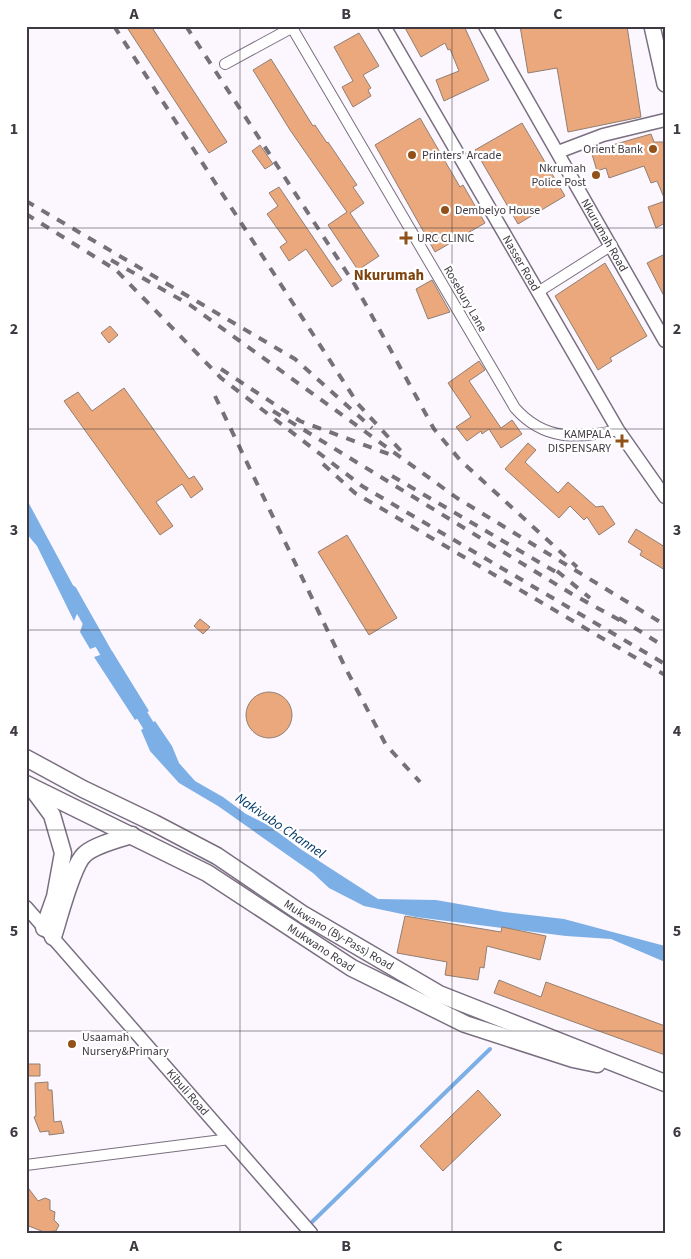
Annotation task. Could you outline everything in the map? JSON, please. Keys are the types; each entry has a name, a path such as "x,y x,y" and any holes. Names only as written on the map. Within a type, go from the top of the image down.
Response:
{"highway":[{"name":"Mukwano (By-Pass) Road","path":"26,758 216,856 304,915 439,994 665,1082"},
{"name":"Mukwano Road","path":"28,785 207,873 352,968 466,1024 572,1059 633,1070"},
{"path":"28,785 52,815 63,853 48,933"},
{"path":"48,933 72,876 84,854 116,839 132,835"}],"main road":[{"path":"652,26 665,84"}],"street":[{"name":"Nasser Road","path":"384,26 618,430 665,497"},
{"name":"Nkurumah Road","path":"485,26 612,245 665,341"},
{"path":"225,64 293,27"},
{"name":"Rosebury Lane","path":"293,27 515,408 535,427 552,434 596,435 618,430"},
{"path":"558,152 603,135 665,120"},
{"path":"538,292 612,245"},
{"name":"Kibuli Road","path":"26,907 311,1233"},
{"path":"26,1165 230,1139"}],"water":[{"path":"26,498 82,602 74,621 37,546 26,533"},
{"path":"87,611 107,643 90,649 80,632"},
{"path":"112,651 149,711 135,720 94,657"},
{"path":"155,721 172,746 179,763 195,781 223,797 246,814 268,825 302,850 378,899 436,900 504,912 564,919 665,946 665,962 611,939 566,936 416,917 364,906 329,888 313,873 218,806 179,783 150,751 141,730"}],"building":[{"path":"126,26 151,26 227,142 209,153"},
{"path":"404,26 464,26 489,80 444,101 436,80 459,71 450,49 448,50 445,43 421,57"},
{"path":"520,26 627,26 641,117 568,132 557,68 528,73"},
{"path":"359,33 379,66 363,75 371,88 368,90 371,96 353,107 342,87 353,81 334,47"},
{"path":"271,59 313,126 315,125 328,142 357,185 353,187 364,203 350,213 379,256 358,270 328,225 347,212 290,130 253,70"},
{"path":"420,118 460,187 463,185 485,223 435,252 375,145"},
{"path":"522,123 565,196 518,224 475,150"},
{"path":"651,134 654,142 663,142 665,146 665,200 657,181 651,183 644,166 609,178 606,168 597,171 591,151"},
{"path":"260,145 273,164 265,169 252,151"},
{"path":"279,187 342,280 332,287 306,249 289,261 280,247 287,242 267,214 278,206 269,193"},
{"path":"665,201 665,223 656,228 648,207"},
{"path":"665,254 665,298 647,263"},
{"path":"605,263 647,336 610,358 612,361 598,370 555,296"},
{"path":"432,280 450,312 428,319 416,289"},
{"path":"110,326 118,335 109,343 101,333"},
{"path":"479,361 485,370 469,381 501,428 512,420 522,434 501,448 489,429 482,434 481,431 467,441 456,427 471,417 448,383"},
{"path":"124,388 189,479 194,476 203,489 191,498 182,484 156,502 173,526 160,535 64,401 78,392 92,411"},
{"path":"528,443 536,450 525,462 558,493 568,482 596,507 603,506 615,524 599,535 587,517 584,520 570,506 559,518 505,469"},
{"path":"636,529 665,547 665,570 640,555 642,551 628,542"},
{"path":"347,535 397,618 369,635 318,552"},
{"path":"200,619 210,627 203,634 194,626"},
{"path":"265,692 273,692 282,696 288,702 292,715 288,728 282,734 273,738 265,738 256,734 250,728 246,719 246,711 250,702 256,696"},
{"path":"405,916 501,932 502,927 546,936 540,960 487,946 484,968 480,967 478,980 445,975 447,962 397,953"},
{"path":"499,980 541,997 546,982 665,1026 665,1055 494,993"},
{"path":"28,1064 40,1064 40,1076 28,1076"},
{"path":"48,1082 48,1090 52,1090 54,1122 61,1121 64,1133 49,1135 49,1131 40,1132 34,1117 36,1116 35,1083"},
{"path":"478,1090 501,1115 443,1171 420,1146"},
{"path":"26,1185 38,1201 45,1198 50,1200 50,1210 55,1212 54,1220 59,1225 56,1231 44,1232 26,1225"}],"waterway":[{"name":"Nakivubo Channel","path":"71,591 114,667"},
{"name":"Nakivubo Channel","path":"134,702 156,738"},
{"path":"312,1222 490,1049"}],"railway":[{"path":"114,26 358,404 402,452"},
{"path":"186,26 355,285 434,429 460,460 577,567"},
{"path":"26,201 295,359 372,428"},
{"path":"26,214 116,270 221,378 362,486 665,664"},
{"path":"111,260 190,305 457,498 665,625"},
{"path":"221,369 300,421 394,456"},
{"path":"215,396 346,669 386,745 420,782"},
{"path":"273,411 572,594 623,622"},
{"path":"323,464 355,493 665,675"},
{"path":"392,476 561,575"},
{"path":"557,571 590,598"},
{"path":"619,618 665,647"}],"place":[{"name":"Orient Bank","path":"653,149"},
{"name":"Printers' Arcade","path":"412,155"},
{"name":"Nkrumah Police Post","path":"596,175"},
{"name":"Dembelyo House","path":"445,210"},
{"name":"URC CLINIC","path":"406,238"},
{"name":"KAMPALA DISPENSARY","path":"622,441"},
{"name":"Usaamah Nursery&Primary","path":"72,1044"}],"district":[{"name":"Nkurumah","path":"389,275"}]}
